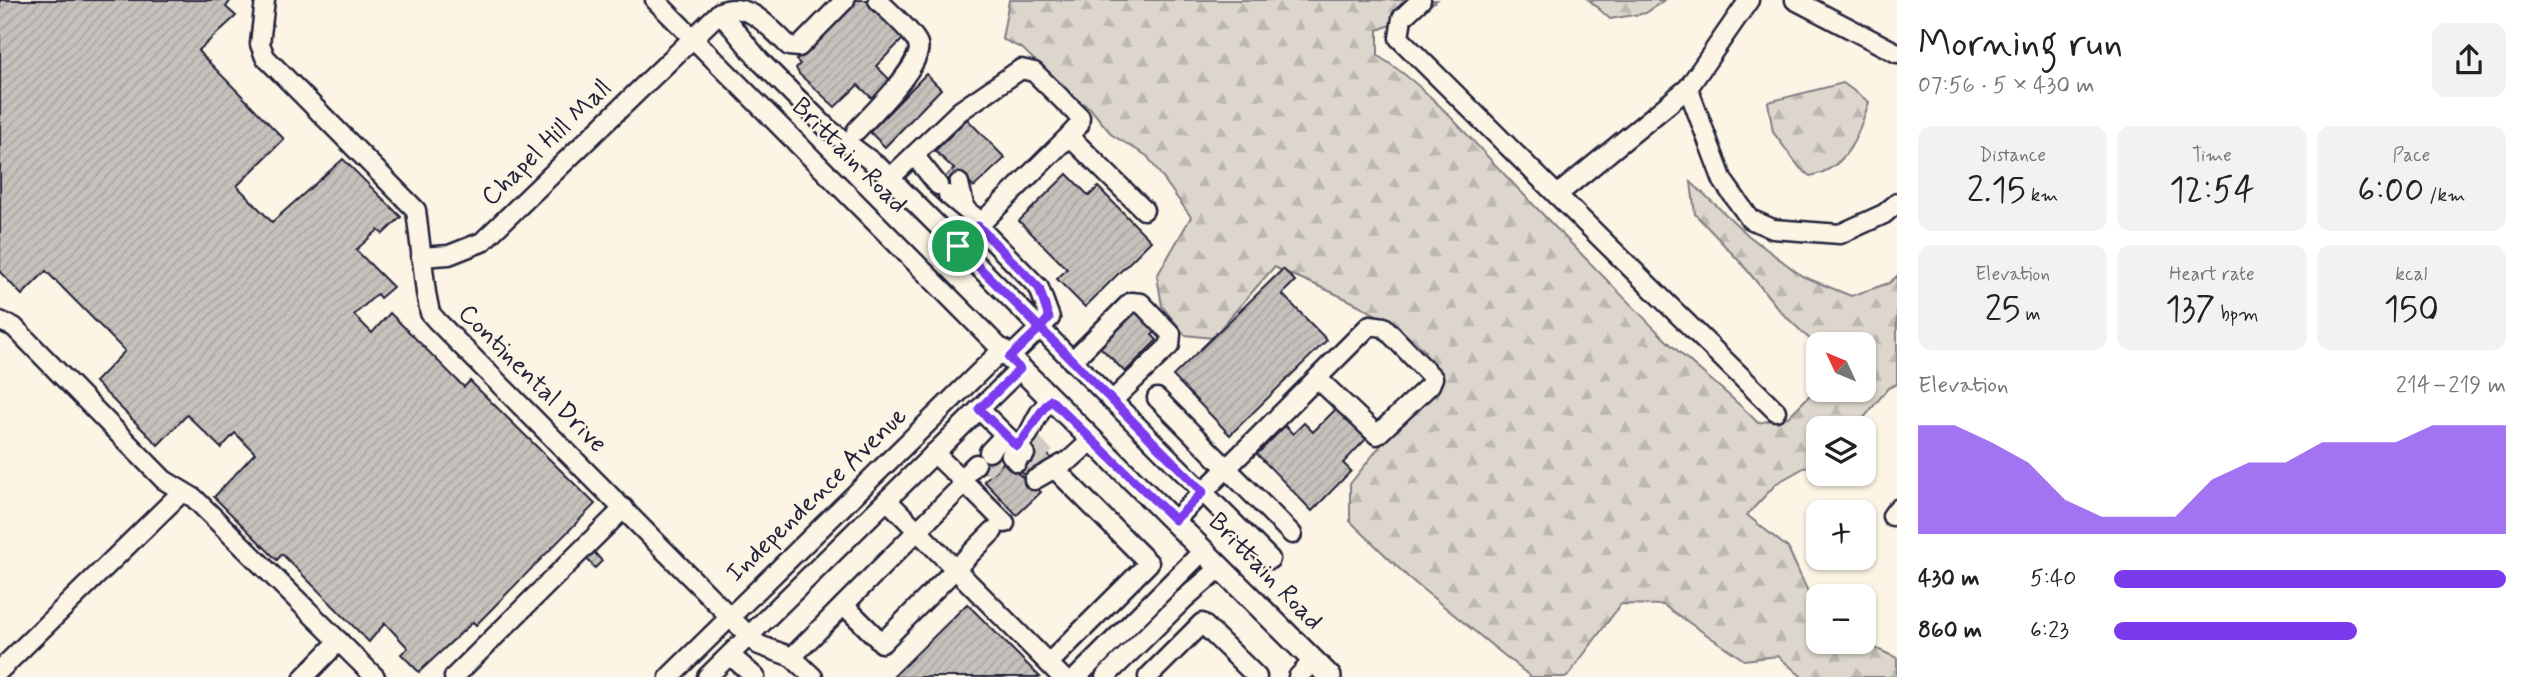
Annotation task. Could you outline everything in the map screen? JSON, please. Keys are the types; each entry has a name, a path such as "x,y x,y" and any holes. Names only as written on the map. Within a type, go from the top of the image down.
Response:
{"main road":[{"name":"Brittain Road","path":"1010,359 1175,520 1330,677"}],"street":[{"name":"Continental Drive","path":"265,0 260,44 265,57 413,206 417,216 425,293 430,313 749,636 759,645 792,657 813,677"},
{"name":"Brittain Road","path":"655,0 1010,359"},
{"path":"721,4 749,2 789,46 794,48 799,47 845,0"},
{"path":"856,131 896,89 919,53 918,43 878,0"},
{"path":"1421,0 1402,18 1399,38 1776,411"},
{"path":"1556,195 1688,88 1749,0"},
{"path":"1795,0 1897,53"},
{"name":"Chapel Hill Mall","path":"421,257 449,255 482,242 694,39 721,4"},
{"path":"721,4 759,60 828,128 890,178 1270,559"},
{"path":"890,178 975,101 1021,69 1028,69 1080,117 1079,125 1069,136 958,246"},
{"path":"1688,88 1723,181 1750,219 1773,229 1840,234 1884,214 1897,203"},
{"path":"1069,136 1144,211"},
{"path":"914,155 964,205 1039,288 1049,318 1010,359"},
{"path":"1072,361 1131,302 1141,303 1171,334 1172,340 1112,401"},
{"path":"3,322 14,327 164,480 194,498 375,677"},
{"path":"1175,520 1227,469 1317,378 1370,325 1377,324 1433,378 1430,385 1377,435 1317,378"},
{"name":"Independence Avenue","path":"707,677 979,409 1010,359"},
{"name":"Independence Avenue","path":"669,677 730,617 1010,359"},
{"path":"1157,398 1292,534"},
{"path":"792,657 986,461 1019,446 1038,411 1051,400"},
{"path":"979,409 1019,446"},
{"path":"1049,663 1149,563 1048,470 1071,460 1092,440"},
{"path":"844,605 882,643 999,527 964,483 934,453"},
{"path":"0,670 182,492"},
{"path":"887,499 1062,677"},
{"path":"454,677 624,508"},
{"path":"1077,677 1204,550"},
{"path":"1105,677 1184,598 1221,567"},
{"path":"1148,677 1202,623 1257,677"},
{"path":"304,677 339,641"},
{"path":"730,655 755,677"},
{"path":"1298,677 1313,661"}],"green space":[{"path":"1009,0 1437,0 1418,14 1378,30 1378,56 1430,96 1659,333 1758,423 1788,417 1806,399 1806,402 1876,402 1876,332 1806,332 1806,336 1781,312 1742,264 1695,214 1691,182 1749,236 1802,276 1851,296 1889,283 1897,276 1897,384 1888,388 1865,416 1806,416 1806,467 1777,483 1747,515 1788,548 1806,588 1806,654 1876,654 1876,648 1897,658 1897,677 1802,677 1778,656 1744,660 1663,605 1621,604 1567,677 1531,677 1410,579 1350,521 1350,484 1422,393 1425,351 1372,312 1274,267 1212,338 1185,335 1162,306 1157,276 1191,217 1147,156 1112,135 1090,108 1069,94 1023,49 1002,39"},
{"path":"1589,0 1664,0 1646,13 1610,19"},
{"path":"1843,83 1869,102 1865,114 1850,149 1834,166 1810,176 1800,168 1773,132 1768,102"}],"building":[{"path":"0,0 231,0 226,7 236,16 198,51 284,139 237,186 272,222 343,159 401,217 383,234 378,230 356,250 393,287 380,298 377,294 354,315 372,333 390,313 464,387 470,381 595,504 476,625 473,622 419,672 401,654 408,648 385,623 369,642 282,554 277,560 214,497 255,453 235,433 221,448 187,415 158,445 95,382 125,351 46,271 22,295 0,272"},
{"path":"851,0 870,0 906,36 876,66 893,83 875,101 858,85 835,107 799,74 796,68 800,64 796,60"},
{"path":"926,74 941,89 885,147 870,132"},
{"path":"967,119 1005,158 974,187 964,178 940,202 930,193 954,169 935,151"},
{"path":"1067,174 1089,196 1098,187 1151,241 1085,307 1057,279 1067,269 1019,221"},
{"path":"1283,269 1295,281 1282,294 1327,340 1230,435 1173,376"},
{"path":"1137,311 1157,331 1152,335 1157,340 1125,372 1099,346"},
{"path":"1336,409 1366,439 1343,463 1351,471 1312,511 1257,454 1285,426 1293,434 1304,423 1313,432"},
{"path":"1036,442 1053,460 1032,482 1014,465"},
{"path":"986,449 997,460 985,472 974,461"},
{"path":"1004,462 1009,467 1016,467 1016,472 1041,492 1017,515 984,481"},
{"path":"594,552 602,561 595,568 587,559"},
{"path":"967,604 1040,677 893,677"}],"tunnel":[{"path":"945,178 955,188"},
{"path":"1034,444 1051,462"},
{"path":"1025,454 1043,471"},
{"path":"983,470 995,458"}],"route":[{"path":"958,246 978,226 1039,288 1049,318 1040,328 1203,492 1175,520 1051,400 1038,411 1028,435 1017,446 979,409 1020,369 1009,358 1040,328 958,246"}]}
